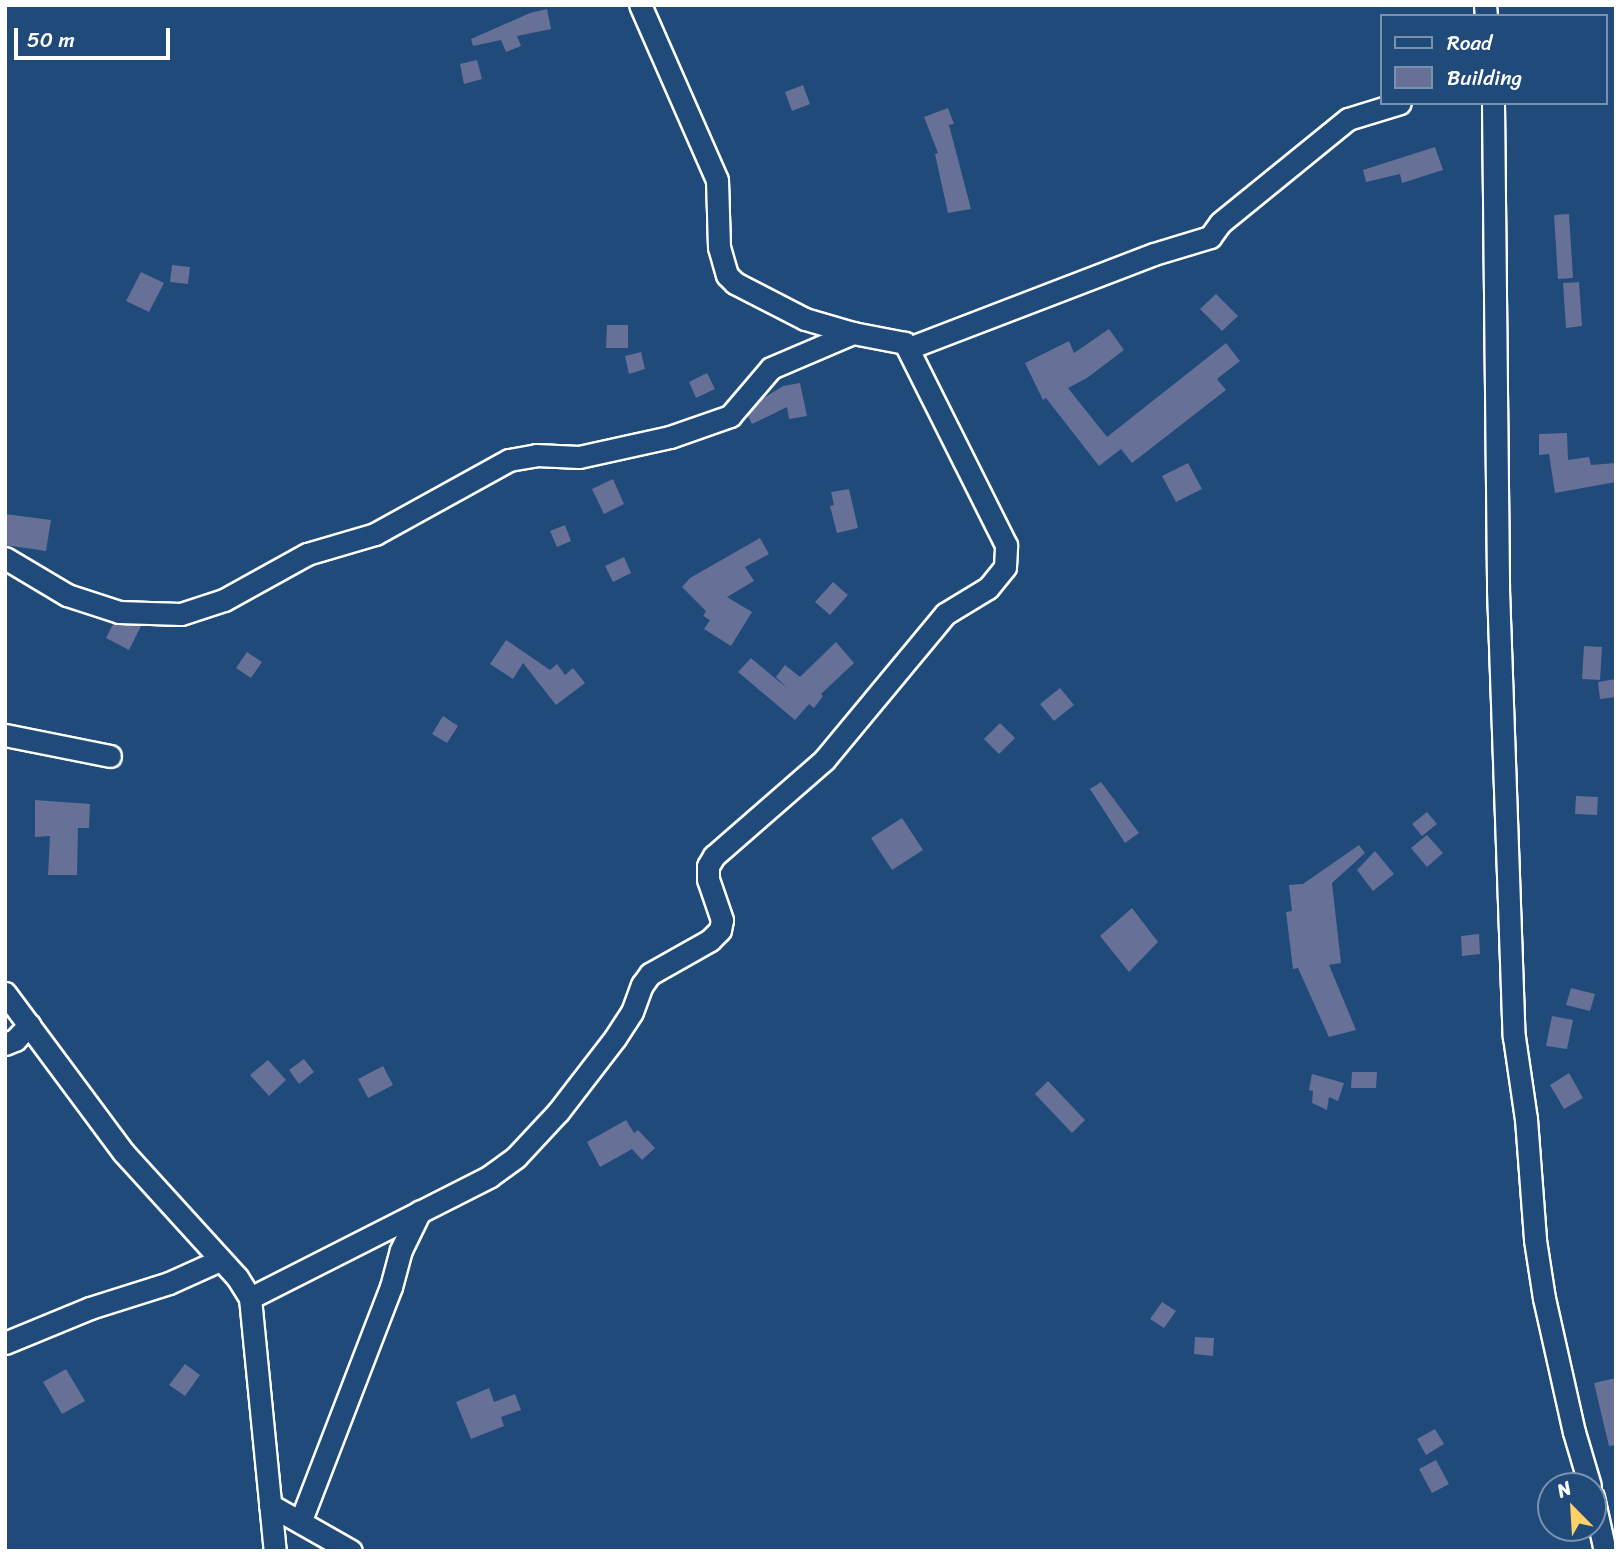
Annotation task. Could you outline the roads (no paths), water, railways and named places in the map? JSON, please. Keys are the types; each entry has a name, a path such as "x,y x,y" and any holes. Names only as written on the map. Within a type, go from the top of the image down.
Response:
{"street":[{"path":"250,1298 490,1176 516,1157 558,1112 632,1012 642,985 650,974 710,940 720,930 722,920 708,879 708,866 714,856 824,760 945,614 988,588 1005,567 1006,545 909,348 900,340 853,333 805,319 735,283 727,275 719,247 717,180 640,5"},
{"path":"909,348 1154,254 1210,237 1220,223 1348,119 1394,105"},
{"path":"1493,105 1498,589 1514,1037 1526,1119 1535,1240 1544,1298 1574,1432 1586,1472"},
{"path":"5,558 67,595 119,612 181,614 224,600 307,554 375,534 509,460 536,455 579,457 670,437 730,416 771,368 853,333"},
{"path":"5,735 110,756"},
{"path":"5,993 124,1153 237,1277 250,1298 275,1551"},
{"path":"5,1044 15,1040 29,1025"},
{"path":"301,1520 391,1287 401,1250 420,1212"},
{"path":"5,1343 90,1308 169,1283 220,1260"},
{"path":"270,1505 301,1520 351,1551"}]}
